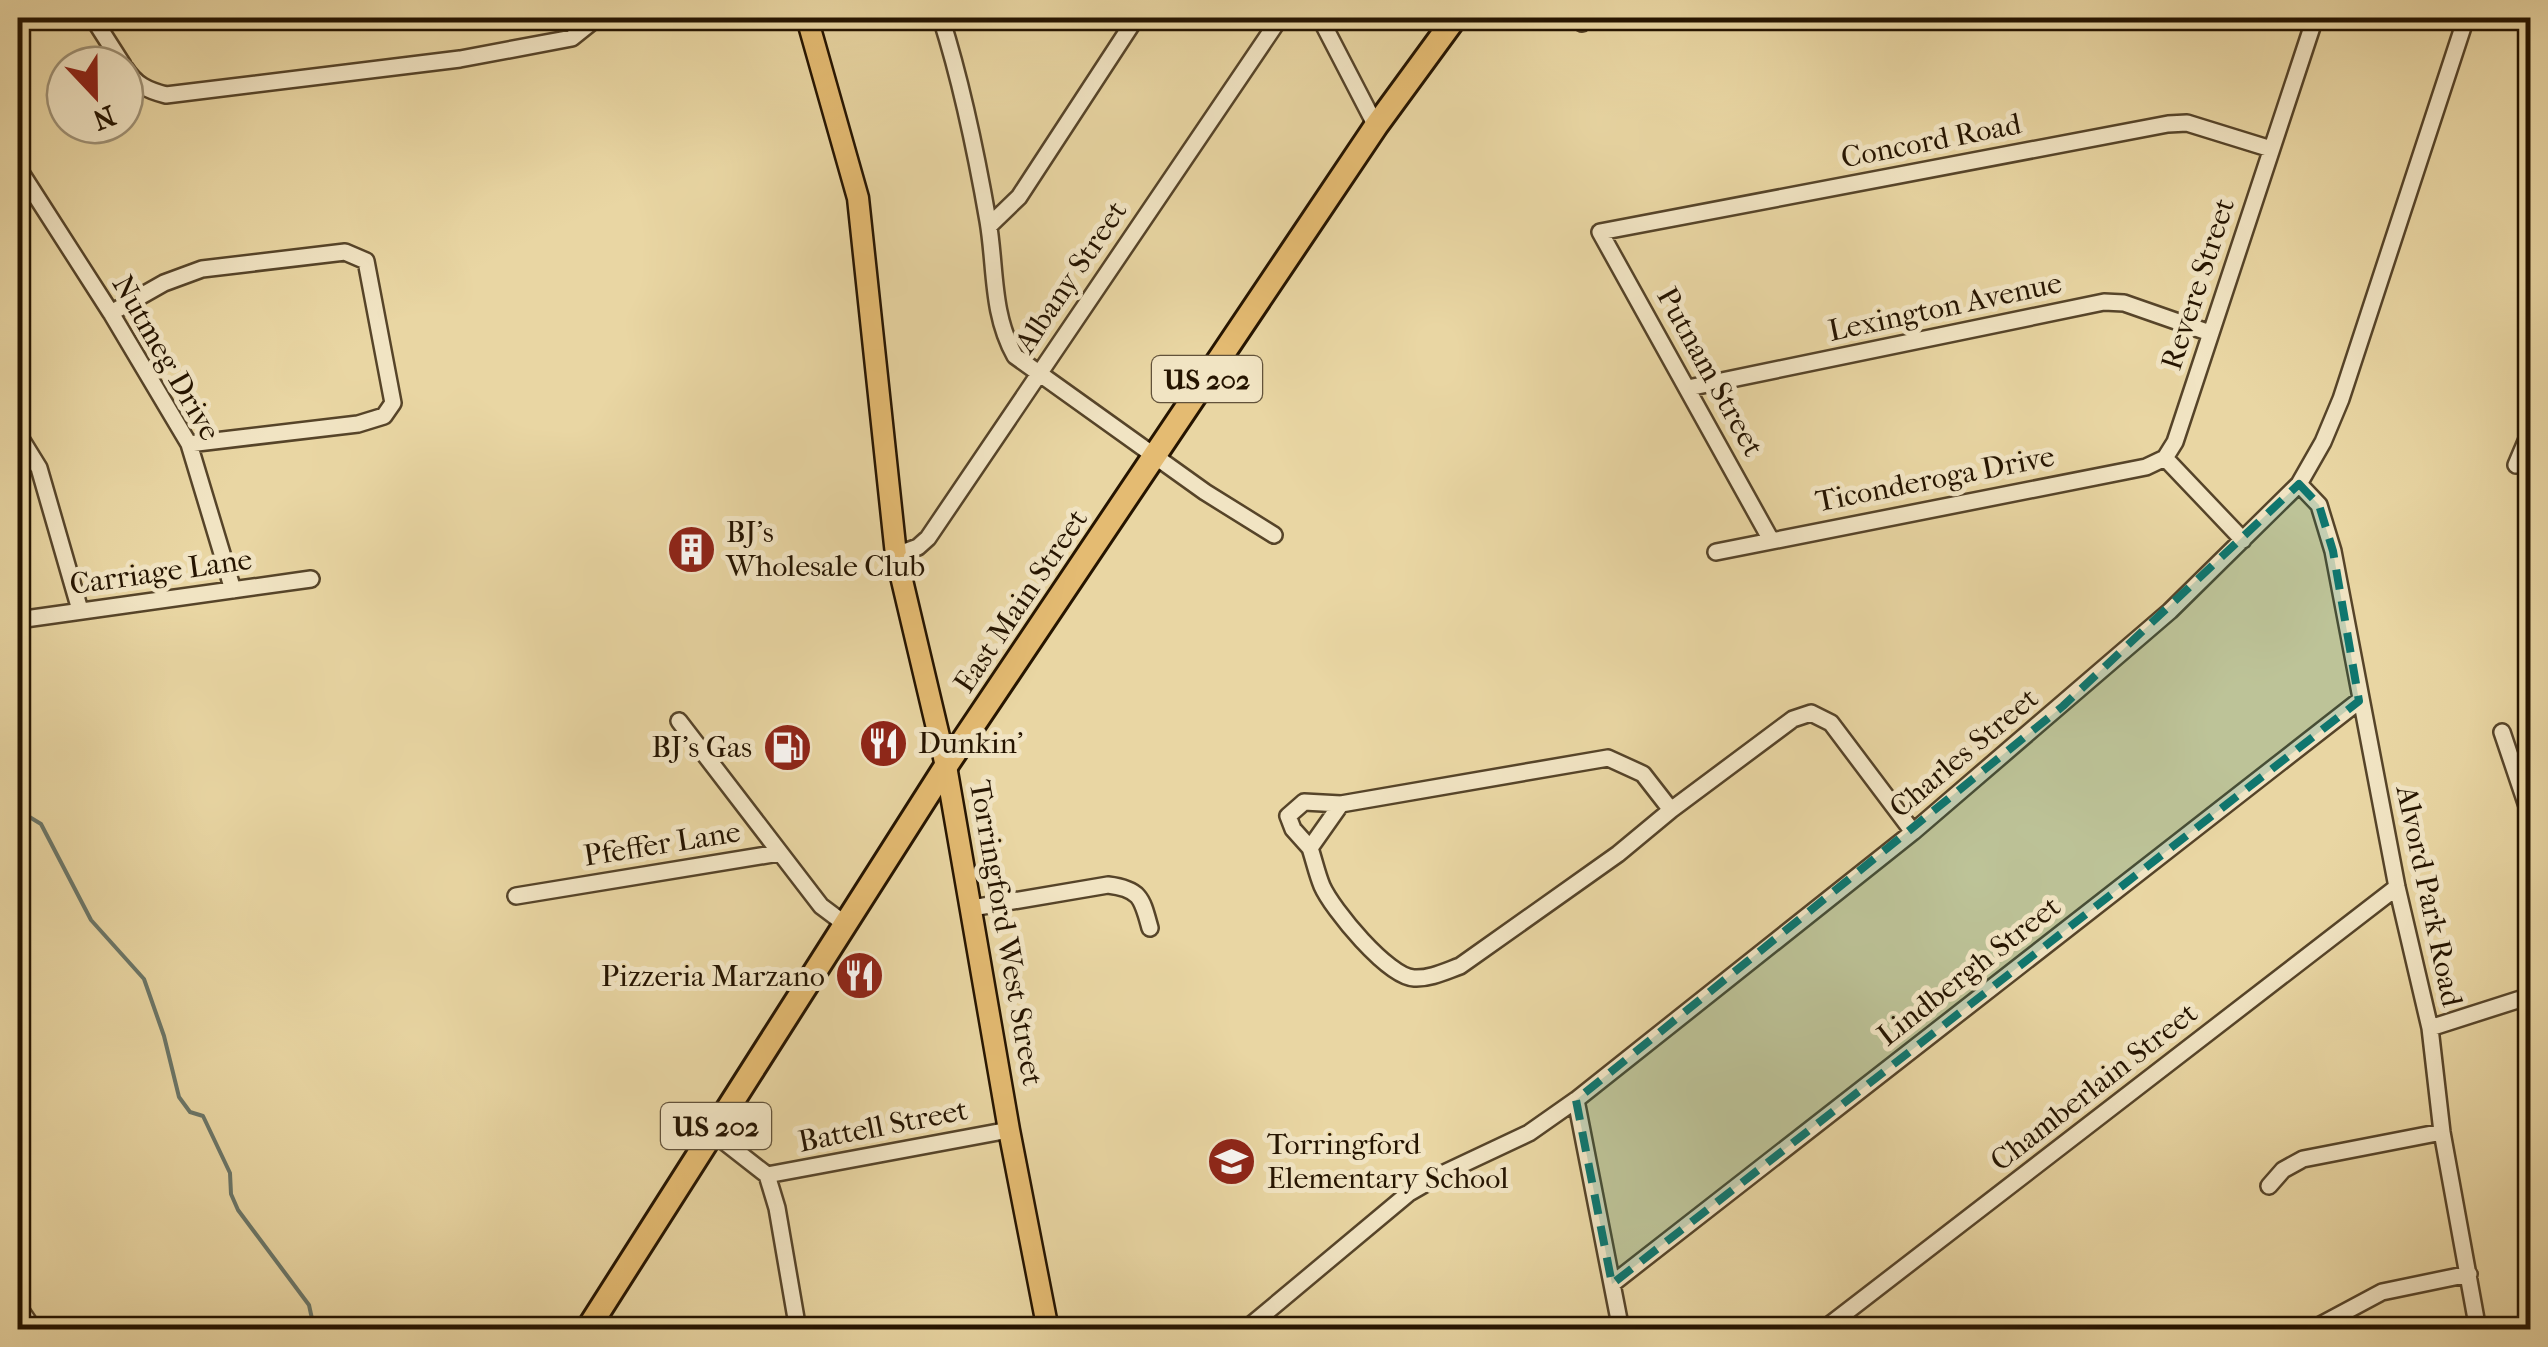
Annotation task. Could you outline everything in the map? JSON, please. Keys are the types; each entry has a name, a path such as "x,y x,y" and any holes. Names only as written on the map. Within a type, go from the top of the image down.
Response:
{"highway":[{"name":"East Main Street","path":"587,1330 946,766 1376,126 1455,18"}],"main road":[{"name":"Torringford West Street","path":"807,18 858,198 896,555 946,766 1048,1330"}],"street":[{"path":"93,18 110,45"},
{"path":"145,88 166,94 460,59 572,38 598,18"},
{"path":"941,18 959,74 989,226 991,274 1002,333 1015,356 1274,535"},
{"path":"989,226 1019,197 1136,18"},
{"name":"Albany Street","path":"896,555 918,547 928,538 1280,18"},
{"path":"1320,18 1376,126"},
{"name":"Revere Street","path":"2164,458 2175,442 2316,18"},
{"name":"Charles Street","path":"1244,1330 1410,1194 1529,1133 1576,1100 1913,832 2170,612 2299,484 2341,399 2466,18"},
{"name":"Concord Road","path":"1600,232 2168,124 2187,123 2271,149"},
{"name":"Nutmeg Drive","path":"18,168 189,444 233,590"},
{"name":"Putnam Street","path":"1600,232 1771,540"},
{"path":"111,313 164,282 202,269 345,252 366,261 393,403 384,416 358,424 189,444"},
{"name":"Lexington Avenue","path":"1688,388 2104,302 2124,304 2210,332"},
{"path":"2516,465 2530,432"},
{"path":"18,434 39,468 80,610"},
{"path":"2164,458 2243,540"},
{"name":"Ticonderoga Drive","path":"1716,552 2146,467 2164,458"},
{"name":"Alvord Park Road","path":"2299,484 2319,504 2334,550 2397,887 2430,1028 2442,1132 2478,1330"},
{"name":"Carriage Lane","path":"18,620 312,580"},
{"name":"Lindbergh Street","path":"1612,1284 2360,701"},
{"path":"1671,810 1643,774 1608,758 1341,804 1304,802 1288,816 1292,829 1310,848 1322,887 1341,917 1392,968 1412,979 1435,976 1460,966 1618,854 1793,719 1811,713 1831,723 1913,832"},
{"path":"679,720 778,854"},
{"path":"2502,732 2530,815"},
{"path":"1310,848 1341,804"},
{"name":"Pfeffer Lane","path":"516,896 778,854 821,906 845,924"},
{"path":"972,908 1108,885 1126,887 1142,898 1150,928"},
{"name":"Chamberlain Street","path":"1823,1330 2397,887"},
{"path":"2430,1028 2530,996"},
{"path":"1576,1100 1621,1330"},
{"name":"Battell Street","path":"767,1176 1010,1130"},
{"path":"712,1132 767,1176 778,1208 798,1330"},
{"path":"2269,1186 2283,1170 2302,1159 2442,1132"},
{"path":"2310,1330 2382,1292 2468,1274"},
{"path":"18,1306 34,1330"}],"highlighted area":[{"path":"2299,484 2319,505 2333,551 2359,701 1612,1284 1576,1100 2063,706"}],"waterway":[{"path":"18,810 41,824 91,920 144,979 179,1097 190,1112 203,1116 230,1173 231,1194 238,1210 309,1305 314,1328 321,1330"}],"place":[{"name":"BJ's Wholesale Club","path":"691,549"},
{"name":"Dunkin'","path":"883,743"},
{"name":"BJ's Gas","path":"787,747"},
{"name":"Pizzeria Marzano","path":"860,976"},
{"name":"Torringford Elementary School","path":"1232,1161"}]}
